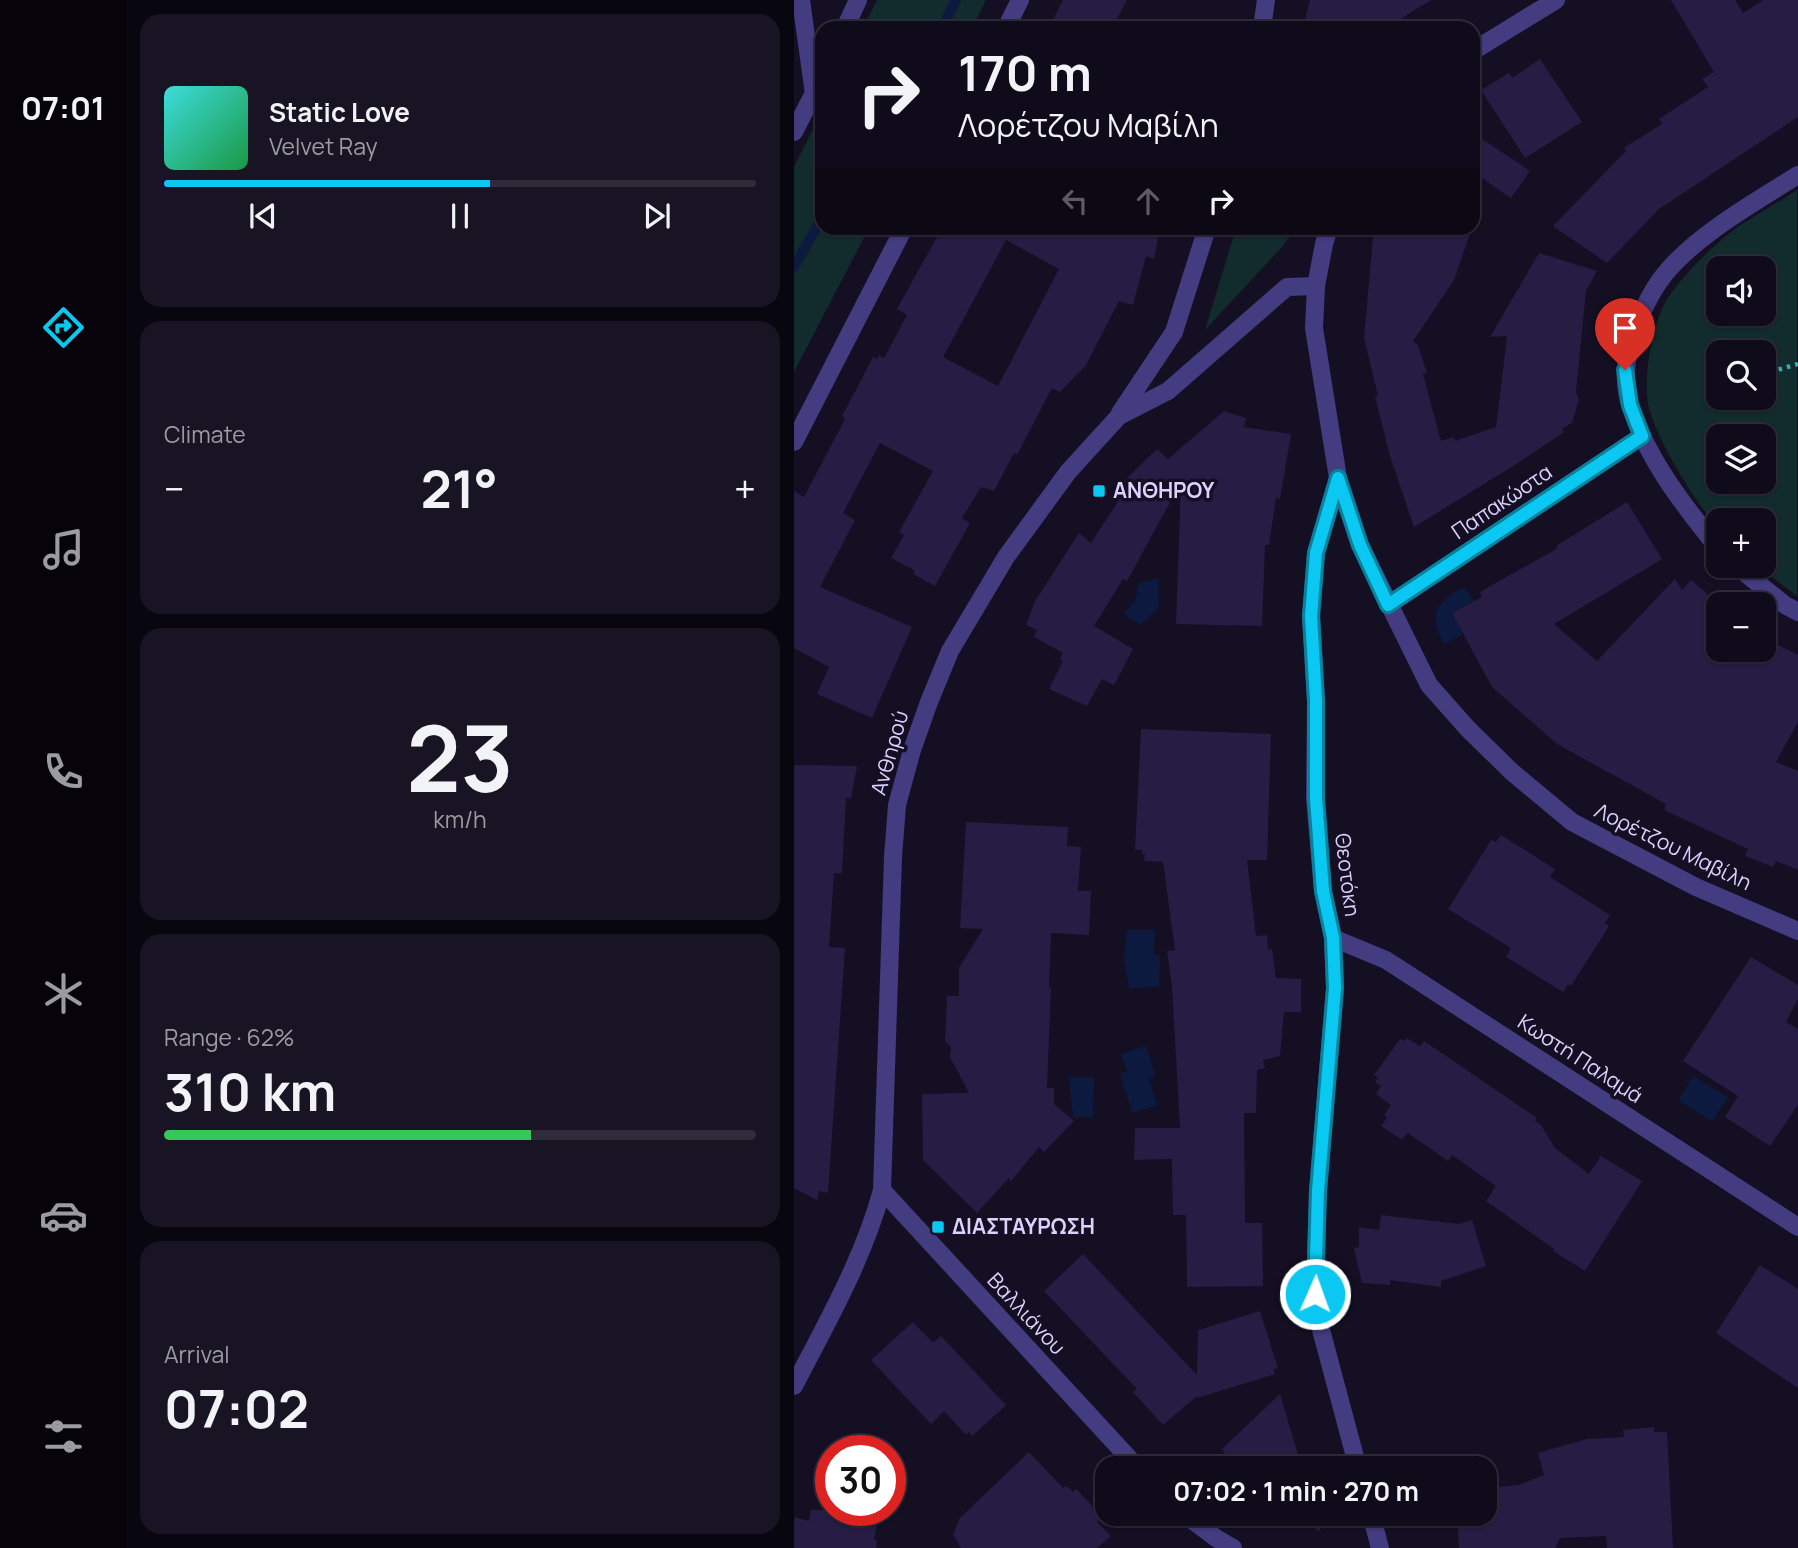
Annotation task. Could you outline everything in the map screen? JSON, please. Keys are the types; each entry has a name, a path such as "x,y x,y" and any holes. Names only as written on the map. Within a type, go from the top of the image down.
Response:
{"street":[{"path":"794,132 814,94 801,0"},
{"path":"848,21 858,0"},
{"path":"1010,21 1020,0"},
{"path":"1263,21 1266,0"},
{"path":"1480,47 1556,0"},
{"path":"1706,533 1688,511 1642,436 1630,405 1625,370 1629,345 1649,297 1668,270 1694,246 1797,175"},
{"path":"794,442 900,235"},
{"path":"1118,416 1174,332 1204,235"},
{"name":"Θεοτόκη","path":"1327,235 1316,286 1314,328 1338,478 1316,553 1311,616 1316,701 1316,798 1323,891 1333,938 1335,988 1318,1191 1315,1294 1320,1326 1356,1456"},
{"name":"Ανθηρού","path":"794,1386 844,1292 871,1229 882,1190 897,805 912,750 950,651 1006,557 1068,472 1118,416 1167,391 1287,286 1316,286"},
{"name":"Παπακώστα","path":"1388,605 1642,436"},
{"name":"Λορέτζου Μαβίλη","path":"1338,478 1360,545 1429,685 1468,729 1512,772 1572,822 1696,887 1797,931"},
{"path":"1751,578 1797,612"},
{"name":"Κωστή Παλαμά","path":"1333,938 1386,960 1797,1227"},
{"name":"Βαλλιάνου","path":"882,1190 1127,1456"},
{"path":"1200,1526 1233,1548"},
{"path":"1374,1526 1380,1548"}],"path":[{"path":"1776,371 1797,364"}],"green space":[{"path":"877,0 986,0 976,21 866,21"},
{"path":"815,125 815,235 865,235 794,372 794,167"},
{"path":"1797,190 1797,596 1773,578 1776,578 1776,508 1706,508 1706,513 1660,438 1647,397 1653,337 1667,299 1692,268 1721,240"},
{"path":"1234,235 1291,235 1282,247 1205,330"}],"water":[{"path":"1158,578 1159,607 1141,625 1123,613 1135,602 1139,583"},
{"path":"1464,587 1474,601 1452,613 1463,634 1444,644 1436,625 1437,610 1447,598"},
{"path":"1127,930 1155,930 1154,955 1160,955 1159,987 1129,988 1124,959"},
{"path":"1146,1046 1155,1076 1149,1078 1157,1105 1132,1113 1120,1074 1127,1071 1121,1054"},
{"path":"1693,1076 1728,1097 1712,1121 1678,1100"},
{"path":"1069,1077 1094,1077 1093,1117 1073,1117"}],"building":[{"path":"1063,0 1127,0 1116,21 1052,21"},
{"path":"1310,0 1431,0 1397,21 1305,21"},
{"path":"1671,0 1735,0 1743,13 1763,0 1798,0 1798,117 1659,209 1607,263 1553,226 1626,151 1624,148 1662,124 1659,119 1708,87 1702,79 1714,72"},
{"path":"1540,59 1582,122 1525,158 1481,90 1509,73 1512,78"},
{"path":"1480,138 1530,171 1511,198 1480,177"},
{"path":"938,235 1159,235 1154,259 1146,256 1133,305 1119,301 1086,365 1060,392 1052,388 1017,455 1014,453 994,491 981,487 962,518 970,523 935,586 891,558 904,535 899,532 933,471 880,443 843,513 855,520 820,587 912,627 872,718 817,694 829,667 794,648 794,491 804,497 844,421 842,416 873,357 877,359 879,355 884,358 907,315 897,309","holes":["1006,240 1059,269 998,386 943,357"]},
{"path":"1470,235 1454,280 1413,341 1418,345 1427,373 1423,374 1441,441 1454,437 1455,441 1496,427 1507,336 1490,337 1539,253 1597,271 1586,291 1576,392 1579,400 1572,423 1562,429 1564,432 1518,463 1414,527 1390,456 1364,338 1373,237"},
{"path":"1224,411 1246,418 1244,427 1291,434 1280,499 1276,498 1269,545 1265,545 1262,626 1176,624 1181,482 1127,581 1123,579 1094,626 1133,649 1114,685 1102,679 1087,706 1049,689 1063,661 1060,659 1063,653 1034,637 1037,630 1026,625 1035,601 1079,533 1091,543 1128,486 1124,481 1157,449 1168,459"},
{"path":"1627,502 1662,559 1554,624 1597,661 1675,579 1682,590 1691,580 1706,593 1706,662 1776,662 1776,644 1798,655 1798,722 1776,762 1798,771 1798,870 1776,861 1773,867 1745,856 1748,849 1664,810 1666,804 1557,744 1492,687 1452,613 1482,597 1480,592 1558,548 1556,546"},
{"path":"1141,729 1271,734 1267,860 1247,860 1256,936 1267,935 1276,978 1301,979 1301,1012 1284,1012 1280,1056 1263,1060 1265,1068 1257,1070 1256,1113 1244,1113 1245,1223 1262,1223 1263,1286 1187,1287 1186,1215 1173,1215 1172,1159 1134,1160 1135,1128 1180,1128 1172,986 1167,951 1175,950 1163,862 1144,861 1145,854 1142,854 1142,850 1135,850"},
{"path":"794,765 857,766 851,798 846,798 842,873 834,873 829,947 845,948 828,1193 819,1191 817,1200 794,1188"},
{"path":"966,822 1068,827 1067,846 1081,847 1078,891 1091,891 1089,935 1051,933 1047,1088 1054,1088 1054,1104 1074,1121 1044,1152 1039,1147 1011,1181 1009,1178 977,1213 923,1160 922,1094 969,1093 950,1057 951,1047 945,1042 947,996 959,996 959,968 983,929 960,928"},
{"path":"1501,835 1555,869 1550,877 1610,915 1605,923 1609,926 1571,986 1568,984 1563,992 1506,957 1511,948 1448,909 1491,840 1496,842"},
{"path":"1751,957 1798,985 1798,999 1786,1022 1798,1029 1798,1105 1770,1146 1725,1117 1738,1096 1683,1061"},
{"path":"1407,1038 1420,1046 1424,1041 1537,1118 1535,1121 1541,1125 1555,1148 1589,1174 1601,1156 1642,1181 1585,1271 1553,1251 1554,1249 1486,1201 1496,1186 1452,1155 1448,1161 1408,1133 1402,1140 1381,1126 1391,1105 1376,1094 1381,1086 1375,1082 1378,1078 1374,1075 1400,1039 1405,1041"},
{"path":"1381,1215 1459,1224 1472,1220 1486,1266 1441,1281 1441,1287 1390,1280 1390,1285 1362,1283 1354,1248 1359,1247 1359,1227 1379,1230"},
{"path":"1083,1254 1197,1375 1198,1330 1260,1311 1278,1368 1273,1369 1275,1374 1197,1396 1163,1425 1133,1392 1137,1389 1044,1291"},
{"path":"1760,1265 1798,1289 1798,1388 1716,1333"},
{"path":"913,1322 933,1343 941,1336 1006,1405 972,1436 969,1432 966,1435 944,1411 931,1424 871,1360"},
{"path":"1280,1394 1298,1456 1222,1456 1225,1453 1222,1449"},
{"path":"1654,1427 1654,1432 1667,1432 1673,1548 1607,1548 1606,1536 1560,1538 1555,1548 1459,1548 1458,1526 1497,1526 1497,1487 1519,1485 1544,1475 1538,1453 1587,1439 1624,1437 1623,1430"},
{"path":"1029,1452 1063,1488 1067,1486 1073,1492 1076,1489 1095,1509 1095,1526 1101,1526 1111,1536 1097,1548 961,1548 953,1534 960,1518"},
{"path":"811,1510 815,1510 815,1526 877,1526 874,1539 877,1540 876,1548 794,1548 794,1517 809,1521"}],"waterway":[{"path":"946,21 956,0"},
{"path":"794,267 815,230"}],"place":[{"name":"ΑΝΘΗΡΟΥ","path":"1099,491"},
{"name":"ΔΙΑΣΤΑΥΡΩΣΗ","path":"938,1227"}],"route":[{"path":"1315,1294 1318,1191 1335,988 1333,938 1323,891 1316,798 1316,701 1311,616 1316,553 1338,478 1360,545 1388,605 1642,436 1630,405 1625,370"}]}
